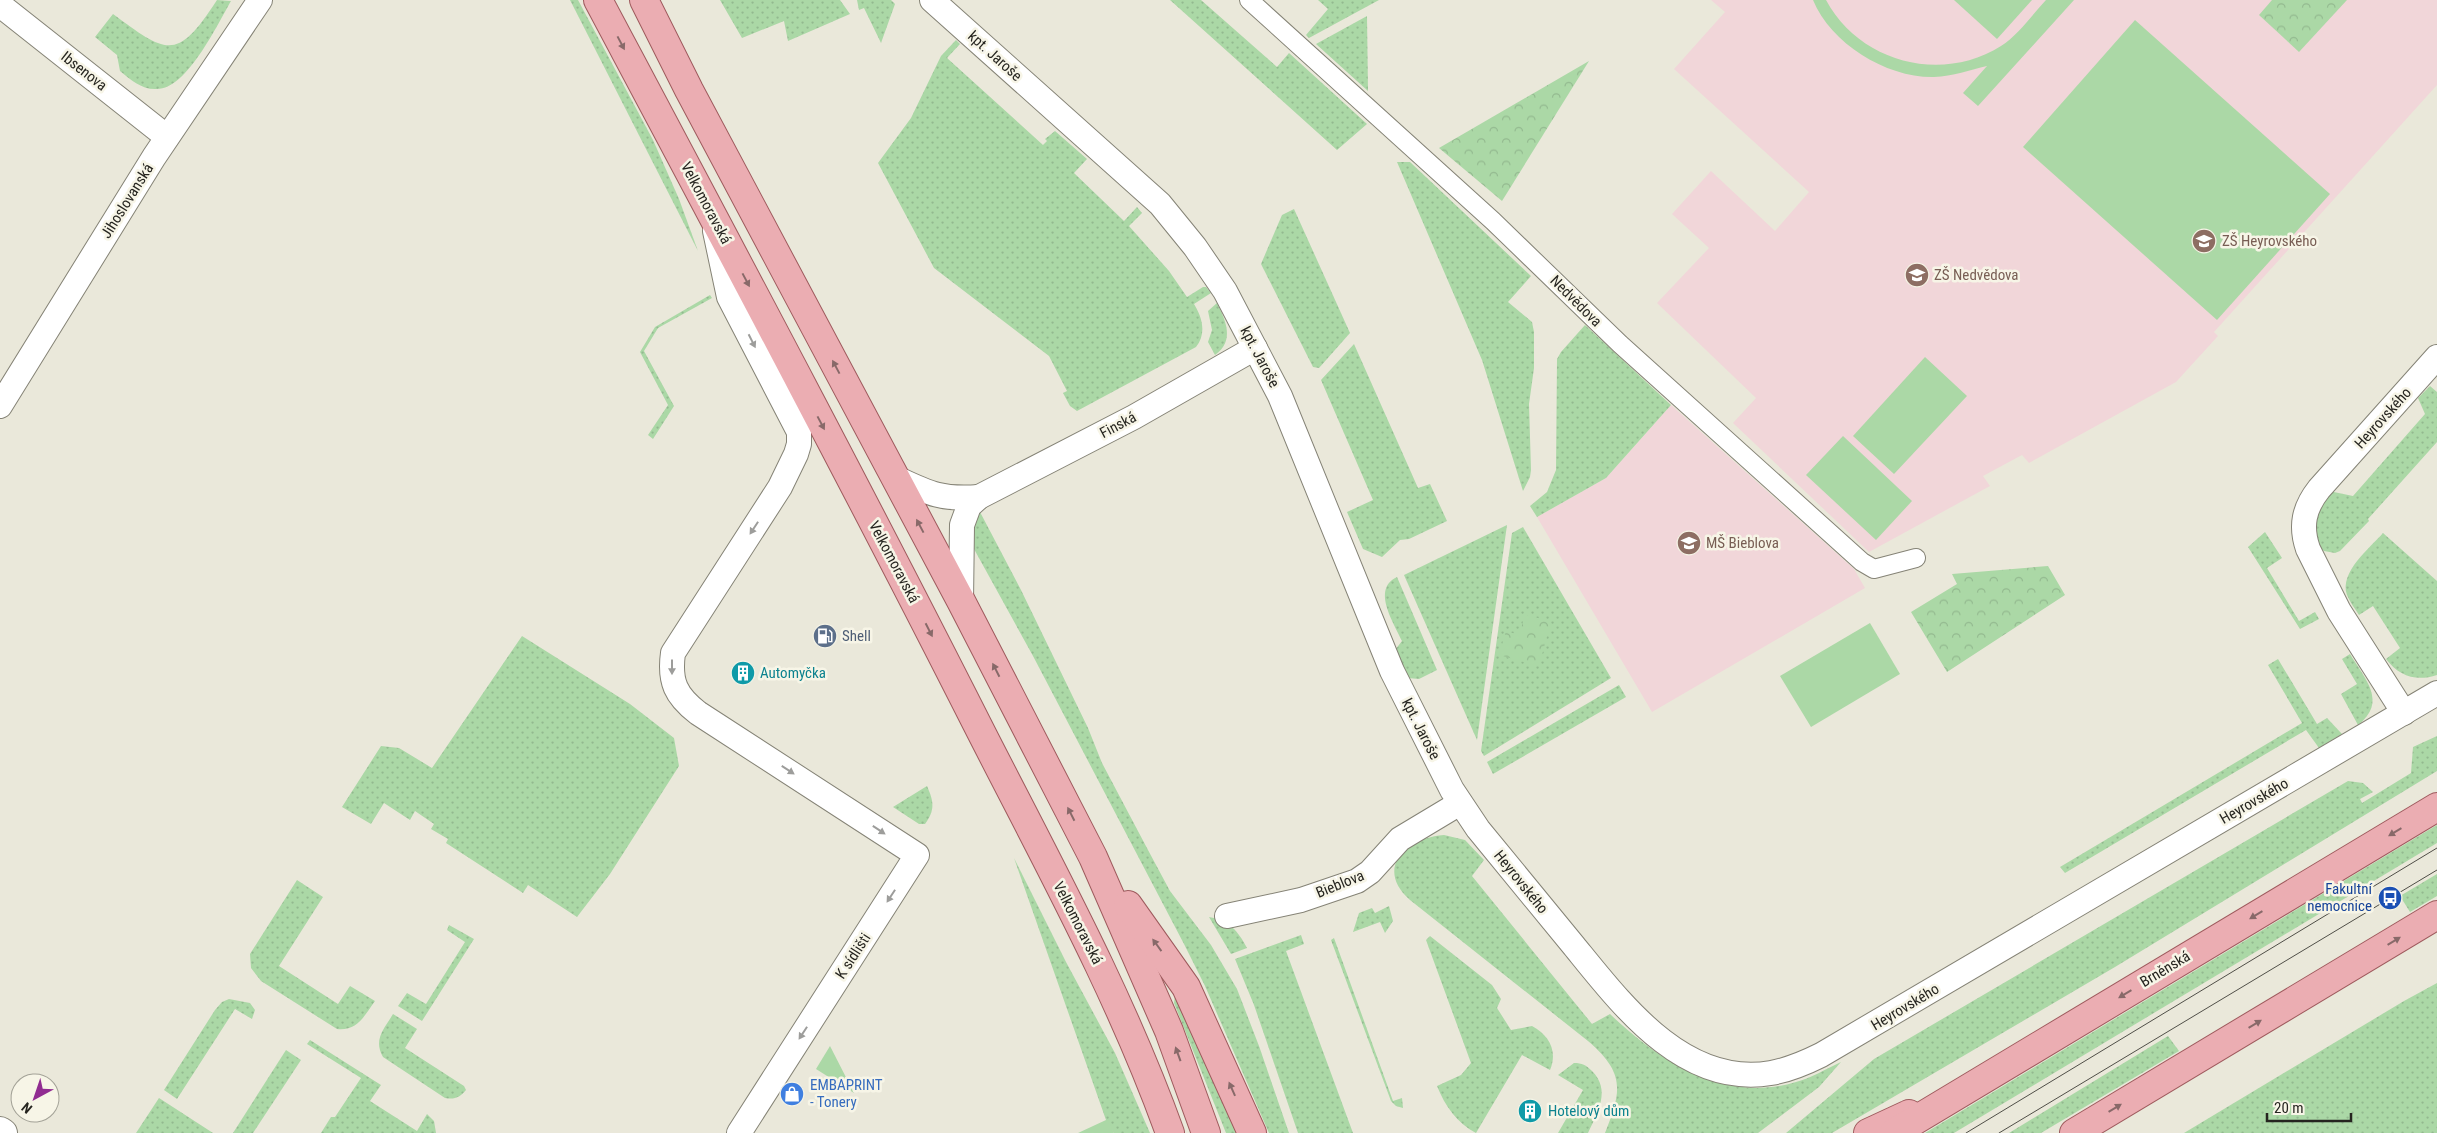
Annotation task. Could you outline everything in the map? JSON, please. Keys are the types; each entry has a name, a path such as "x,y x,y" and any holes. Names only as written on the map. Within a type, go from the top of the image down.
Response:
{"main road":[{"name":"Velkomoravská","path":"598,0 914,601 1108,983 1154,1089 1170,1133"},
{"path":"644,0 721,150 961,601 1093,857 1169,1031 1206,1133"},
{"name":"Brněnská","path":"1894,1133 2437,807"},
{"path":"1093,857 1186,987 1252,1133"},
{"path":"2074,1133 2437,915"},
{"path":"1868,1133 1972,1086"}],"street":[{"name":"Jihoslovanská","path":"0,406 167,137 260,0"},
{"name":"kpt. Jaroše","path":"932,0 1160,204 1195,248 1225,291 1280,396 1392,671 1460,803"},
{"name":"Nedvědova","path":"1249,0 1493,221 1620,344 1862,562 1874,570 1916,558"},
{"name":"Ibsenova","path":"0,5 167,137"},
{"name":"K sídlišti","path":"711,212 729,297 799,432 799,444 780,487 673,653 671,667 675,688 685,703 698,713 917,855 739,1133"},
{"name":"Finská","path":"961,601 962,525 969,506 979,497 1125,421 1255,348"},
{"name":"Heyrovského","path":"2404,713 2339,611 2308,550 2304,539 2303,519 2306,510 2319,489 2437,357"},
{"name":"Finská","path":"894,477 933,496 954,499 979,497"},
{"name":"Heyrovského","path":"1460,803 1484,836 1604,983 1657,1037 1687,1057 1712,1067 1742,1074 1770,1074 1796,1066 1833,1049 2437,693"},
{"name":"Bieblova","path":"1227,916 1301,900 1357,881 1370,872 1400,839 1460,803"}],"shaded area":[{"path":"1711,0 2437,0 2437,85 2214,332 2218,336 2176,382 2029,463 2022,455 1983,476 1990,486 1869,552 1733,423 1756,398 1657,303 1709,248 1672,214 1711,171 1775,231 1809,192 1674,69 1725,12"},
{"name":"MŠ Bieblova","path":"1671,405 1854,569 1865,588 1652,712 1537,517 1606,478"}],"green space":[{"path":"217,0 231,1 200,54 179,79 168,86 152,89 133,81 120,71 117,55 95,37 113,14 146,37 159,43 170,45 181,42 203,20"},
{"path":"570,0 578,0 653,140 679,199 698,251"},
{"path":"720,0 840,0 850,14 788,41 784,21 742,38"},
{"path":"857,0 891,0 895,4 881,43 864,8 859,10"},
{"path":"1170,0 1201,0 1277,67 1289,53 1367,124 1337,150"},
{"path":"1318,0 1379,0 1309,38 1306,35 1328,9"},
{"path":"1813,0 1826,0 1841,21 1859,39 1880,52 1903,61 1953,64 1978,57 2001,46 2019,31 2046,0 2074,0 1978,106 1963,93 1987,66 1934,77 1898,72 1880,65 1847,44 1821,16"},
{"path":"1954,0 2032,0 1997,39"},
{"path":"2272,0 2347,0 2299,52 2259,15"},
{"path":"1367,16 1368,91 1316,44"},
{"path":"2135,20 2330,194 2217,320 2023,147"},
{"path":"956,40 960,44 947,58 1043,145 1047,141 1045,139 1055,131 1087,159 1074,173 1124,221 1137,207 1142,213 1129,226 1169,271 1187,297 1203,287 1206,287 1211,293 1194,304 1202,325 1201,336 1196,347 1077,411 1070,406 1063,393 1067,391 1049,356 934,268 878,163 911,118 941,56"},
{"path":"1589,61 1502,201 1439,148"},
{"path":"1397,162 1410,162 1531,276 1508,302 1532,322 1534,332 1534,368 1529,404 1531,470 1530,477 1523,491 1482,360"},
{"path":"1294,209 1350,333 1319,368 1313,367 1261,264 1282,215"},
{"path":"710,295 712,298 658,328 644,351 674,406 653,439 648,435 668,405 640,352 655,327"},
{"path":"1217,303 1226,324 1227,337 1225,344 1215,355 1208,342 1212,330 1208,311"},
{"path":"1585,325 1671,405 1606,478 1537,517 1530,506 1547,492 1556,470 1557,359"},
{"path":"1354,344 1418,488 1430,484 1447,521 1409,539 1400,540 1382,557 1363,549 1347,512 1373,500 1321,380"},
{"path":"1925,357 1967,396 1894,474 1853,436"},
{"path":"2430,386 2437,392 2437,442 2368,519 2369,521 2340,551 2335,553 2324,551 2318,544 2314,529 2321,505 2329,491 2353,496 2425,414 2418,398"},
{"path":"1843,436 1912,501 1876,540 1806,475"},
{"path":"980,512 1021,590 1088,728 1102,763 1170,891 1211,945 1237,989 1289,1133 1269,1133 1205,986 1184,944 1033,656 974,549 970,534"},
{"path":"1507,525 1477,740 1404,575"},
{"path":"1523,527 1611,678 1484,756 1481,751 1512,533"},
{"path":"2265,532 2282,558 2267,568 2299,621 2315,612 2319,619 2300,629 2248,547"},
{"path":"2383,533 2437,581 2437,675 2422,678 2408,676 2396,670 2386,659 2400,648 2373,606 2359,615 2347,595 2347,578 2351,569"},
{"path":"2048,566 2065,595 1947,672 1911,612 1957,584 1952,574"},
{"path":"1397,577 1437,670 1419,679 1408,678 1395,650 1402,641 1390,616 1385,598 1389,582"},
{"path":"1525,615 1551,621 1539,666 1499,655 1506,631 1519,635"},
{"path":"1870,623 1900,674 1811,727 1780,676"},
{"path":"522,636 630,704 674,738 679,766 610,874 577,917 528,885 523,893 446,843 448,839 431,829 434,824 415,811 410,820 384,803 371,824 342,807 381,746 399,748 432,768"},
{"path":"2350,654 2367,681 2373,699 2372,708 2358,725 2341,694 2357,684 2342,659"},
{"path":"2278,659 2317,724 2327,718 2342,734 2319,748 2306,730 2065,873 2060,867 2302,723 2268,665"},
{"path":"1619,685 1626,697 1493,774 1487,762"},
{"path":"2437,736 2437,771 2115,967 1832,1133 1786,1133 1874,1059 2348,781 2363,783 2373,792 2360,799 2362,803 2411,773 2413,747"},
{"path":"927,786 931,797 932,810 925,824 919,824 893,807"},
{"path":"2437,825 2437,843 1954,1133 1925,1133"},
{"path":"1444,835 1465,840 1484,860 1472,876 1592,1024 1610,1014 1650,1048 1671,1062 1694,1074 1718,1083 1743,1087 1769,1087 1796,1082 1841,1062 1819,1087 1758,1133 1605,1133 1615,1105 1617,1083 1609,1063 1600,1052 1410,900 1400,888 1395,877 1395,866 1399,857 1407,848 1418,842 1430,837"},
{"path":"1014,858 1066,962 1115,1053 1150,1133 1114,1133 1106,1120"},
{"path":"2437,874 2437,896 2410,912 2400,896"},
{"path":"297,880 323,897 279,966 338,1004 350,986 375,1001 364,1017 350,1028 337,1029 261,981 251,968 250,954"},
{"path":"1389,906 1393,921 1385,933 1380,922 1353,932 1359,913 1372,908 1375,913"},
{"path":"1209,917 1216,918 1232,927 1247,948 1231,954"},
{"path":"449,925 474,939 422,1021 398,1006 407,993 426,1004 465,942 447,930"},
{"path":"1301,935 1304,944 1286,951 1353,1133 1298,1133 1254,1005 1235,959"},
{"path":"1430,936 1492,985 1501,999 1497,1008 1511,1030 1532,1026 1543,1034 1552,1050 1553,1056 1550,1070 1522,1055 1476,1133 1452,1113 1437,1086 1461,1075 1471,1063 1426,940"},
{"path":"1334,938 1393,1101 1402,1098 1403,1108 1396,1106 1391,1101 1331,940"},
{"path":"2437,983 2437,1133 2184,1133 2404,1001"},
{"path":"1175,995 1182,1003 1237,1133 1226,1133 1174,1003"},
{"path":"229,999 250,1003 255,1010 252,1019 235,1009 177,1099 164,1090 215,1010 222,1002"},
{"path":"393,1014 417,1029 405,1048 464,1086 466,1090 462,1094 454,1098 445,1098 383,1057 380,1051 379,1040"},
{"path":"2168,1036 2179,1051 2041,1133 2009,1133"},
{"path":"310,1040 381,1085 370,1101 417,1131 427,1114 434,1121 436,1133 321,1133 331,1117 335,1117 361,1078 307,1044"},
{"path":"830,1046 854,1093 816,1069"},
{"path":"286,1050 301,1060 253,1133 233,1133"},
{"path":"1574,1063 1586,1066 1598,1078 1602,1093 1601,1101 1588,1133 1558,1133 1583,1090 1558,1075"},
{"path":"159,1098 213,1133 136,1133"},
{"path":"1108,1119 1114,1133 1078,1133 1106,1120"}],"tram line":[{"path":"1966,1133 2437,848"},
{"path":"1999,1133 2437,870"}],"place":[{"name":"ZŠ Heyrovského","path":"2204,241"},
{"name":"ZŠ Nedvědova","path":"1917,275"},
{"name":"MŠ Bieblova","path":"1689,543"},
{"name":"Shell","path":"825,636"},
{"name":"Automyčka","path":"743,673"},
{"name":"Fakultní nemocnice","path":"2390,898"},
{"name":"EMBAPRINT - Tonery","path":"792,1094"},
{"name":"Hotelový dům","path":"1530,1111"}]}
